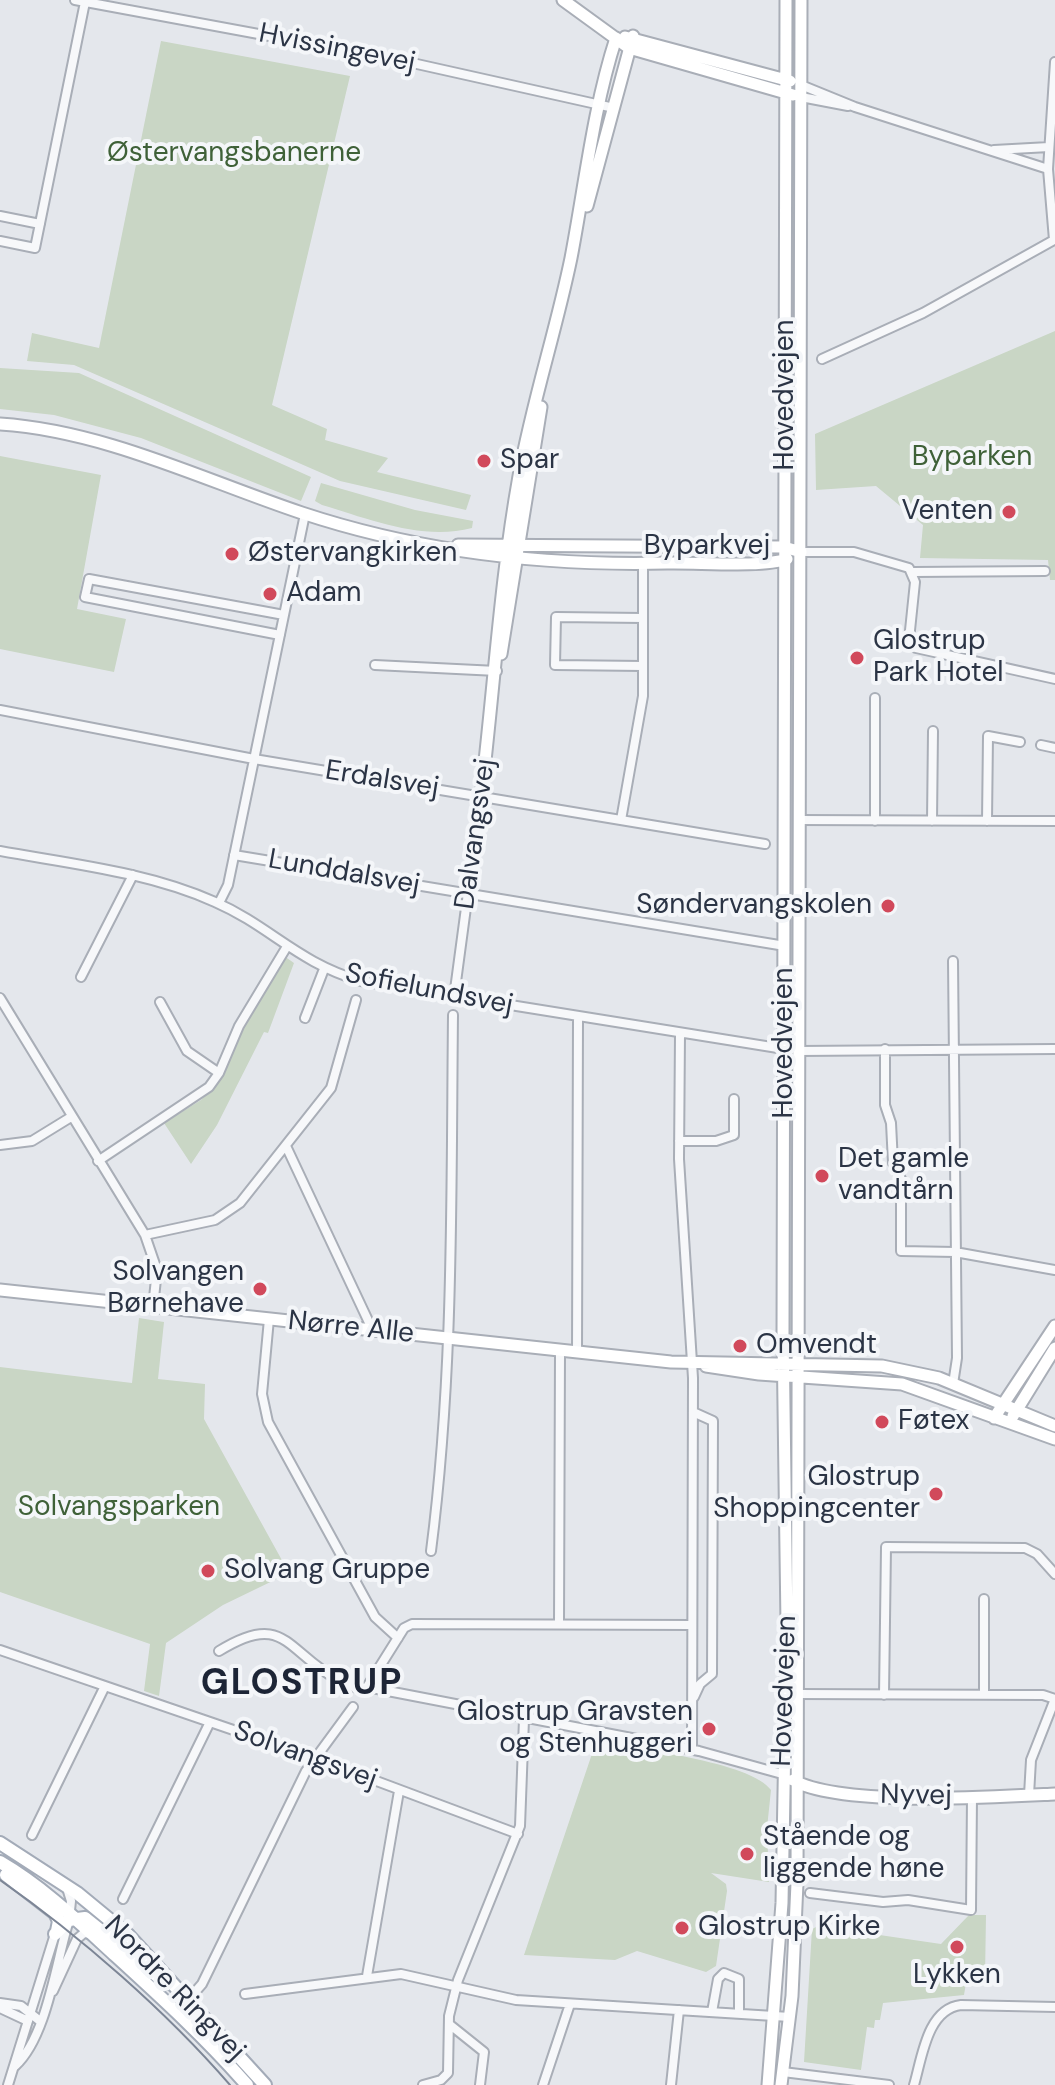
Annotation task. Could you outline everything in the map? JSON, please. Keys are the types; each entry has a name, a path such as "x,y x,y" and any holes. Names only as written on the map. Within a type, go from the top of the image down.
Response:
{"main road":[{"name":"Nordre Ringvej","path":"0,1843 63,1883 128,1935 265,2085"},
{"name":"Nordre Ringvej","path":"0,1862 93,1934 180,2014 247,2085"},
{"path":"0,1871 55,1913 59,1924 55,1934"},
{"path":"55,1934 71,1917 85,1918 97,1924 188,2000"}],"street":[{"path":"563,0 616,38 786,86 1048,169"},
{"name":"Hovedvejen","path":"768,2085 776,2015 782,1903 787,1625 784,1377 786,0"},
{"name":"Hovedvejen","path":"782,2079 796,1926 800,1362 801,0"},
{"path":"0,241 35,248 80,1"},
{"name":"Hvissingevej","path":"80,1 399,60 599,105"},
{"name":"Dalvangsvej","path":"454,997 523,456 570,260 599,105 616,38"},
{"name":"Dalvangsvej","path":"570,260 631,42"},
{"path":"822,359 923,313 1054,240 1048,169 1055,62"},
{"path":"599,105 614,108"},
{"path":"989,151 1049,147"},
{"path":"0,216 40,224"},
{"name":"Byparkvej","path":"0,424 53,430 121,449 305,514 421,545 512,558 643,563 784,561 801,552"},
{"path":"219,903 227,889 305,514"},
{"name":"Byparkvej","path":"421,545 784,547 801,552"},
{"path":"801,552 854,552 906,566 913,572 915,582 909,640 912,646 1055,679"},
{"path":"621,820 641,719 643,563"},
{"path":"913,572 1045,571"},
{"path":"280,635 85,597 89,579 284,615"},
{"path":"643,618 556,617 555,665 643,666"},
{"path":"375,665 497,671"},
{"path":"875,698 875,821"},
{"name":"Erdalsvej","path":"0,710 254,759 765,844"},
{"path":"932,821 933,731"},
{"path":"987,821 988,736 1020,742"},
{"path":"1041,745 1055,748"},
{"path":"798,820 1055,821"},
{"name":"Sofielundsvej","path":"0,851 170,883 219,903 286,948 324,969 361,981 784,1049"},
{"name":"Lunddalsvej","path":"234,855 785,946"},
{"path":"81,977 133,875"},
{"path":"98,1161 198,1098 219,1073 239,1026 286,948"},
{"path":"785,960 791,1043 799,1051 1055,1049"},
{"path":"953,961 957,1367 953,1384"},
{"path":"305,1018 324,969"},
{"path":"0,998 145,1235 157,1270 153,1307"},
{"path":"145,1235 215,1220 229,1211 331,1088 356,1000"},
{"path":"160,1002 187,1051 219,1073"},
{"path":"431,1551 441,1474 450,1327 453,1015"},
{"path":"577,1352 578,1017"},
{"path":"680,1034 679,1141 697,1364 693,1412 692,1749"},
{"path":"885,1049 885,1105 891,1123 893,1163 901,1179 901,1251 955,1252 1055,1270"},
{"path":"679,1141 716,1141 734,1135 734,1099"},
{"path":"0,1145 32,1141 71,1117"},
{"path":"286,1146 373,1331"},
{"name":"Nørre Alle","path":"0,1290 697,1364 784,1377 902,1384 1055,1439"},
{"path":"269,1319 262,1394 268,1422 375,1617 398,1638"},
{"path":"994,1418 1055,1326"},
{"path":"1010,1424 1016,1409 1055,1348"},
{"path":"559,1624 560,1351"},
{"name":"Nørre Alle","path":"697,1364 800,1362 882,1366 953,1384 1055,1426"},
{"path":"693,1412 713,1421 712,1674 700,1684 693,1702"},
{"path":"884,1695 886,1547 1025,1548 1037,1554 1055,1574"},
{"path":"984,1599 984,1695"},
{"path":"367,1687 404,1628 417,1624 692,1625"},
{"path":"219,1651 241,1637 269,1634 289,1641 328,1674 359,1690 367,1687 692,1749 761,1765 782,1774"},
{"name":"Solvangsvej","path":"0,1651 315,1758 518,1834"},
{"path":"692,1664 697,1675 708,1678"},
{"path":"32,1835 105,1686"},
{"path":"797,1694 1043,1695 1055,1699 1029,1764 1029,1795"},
{"path":"188,2000 202,1984 315,1758 353,1707"},
{"path":"423,2085 441,2080 448,2073 449,2024 457,1985 518,1834 524,1719"},
{"path":"123,1899 210,1722"},
{"name":"Nyvej","path":"782,1774 797,1783 823,1791 851,1794 972,1797 1055,1794"},
{"path":"367,1976 399,1791"},
{"path":"810,1893 883,1902 908,1900 971,1910 972,1797"},
{"path":"15,2066 30,2050 71,1917 70,1894 63,1883"},
{"path":"40,2021 77,1939 84,1933 93,1934"},
{"path":"8,2085 55,1934"},
{"path":"712,2012 718,1979 724,1973 739,1979 739,2013"},
{"path":"245,1994 401,1974 516,2000 790,2017"},
{"path":"543,2085 570,2004"},
{"path":"0,2005 29,2010 40,2021"},
{"path":"0,2005 26,2021 40,2021"},
{"path":"914,2085 934,2023 942,2012 961,2005 1055,2007"},
{"path":"671,2085 679,2010"},
{"path":"449,2024 484,2052 480,2085"},
{"path":"782,2079 889,2085"}],"green space":[{"name":"Østervangsbanerne","path":"161,41 350,76 272,405 327,429 325,440 388,458 377,472 471,495 466,510 340,481 74,365 27,361 32,333 99,348"},
{"name":"Byparken","path":"1055,331 1055,580 1050,580 1048,560 920,558 923,525 876,486 816,490 815,434"},
{"path":"0,368 79,373 311,477 301,501 141,438 54,415 0,409"},
{"path":"0,456 101,475 77,609 126,619 114,672 0,649"},
{"path":"321,483 415,510 473,521 472,528 434,532 415,530 358,516 315,501"},
{"path":"284,956 294,963 268,1033 264,1032 217,1125 191,1164 164,1123 201,1100 217,1083 241,1028"},
{"name":"Solvangsparken","path":"139,1318 164,1322 158,1379 205,1384 204,1419 289,1573 223,1605 166,1643 159,1696 144,1691 150,1644 0,1592 0,1367 132,1383"},
{"path":"596,1742 717,1764 760,1780 771,1790 767,1828 769,1882 711,1873 726,1884 727,1891 716,1966 706,1972 637,1951 615,1960 524,1955"},
{"path":"969,1915 986,1915 985,1978 967,1977 964,1995 883,2003 880,2020 875,2020 874,2028 867,2027 861,2070 804,2062 812,1929 818,1926 941,1944"}],"tram line":[{"path":"0,1880 121,1976 179,2030 230,2085"}],"place":[{"name":"Spar","path":"484,461"},
{"name":"Venten","path":"1009,512"},
{"name":"Østervangkirken","path":"232,554"},
{"name":"Adam","path":"270,594"},
{"name":"Glostrup Park Hotel","path":"857,658"},
{"name":"Søndervangskolen","path":"888,906"},
{"name":"Det gamle vandtårn","path":"822,1176"},
{"name":"Solvangen Børnehave","path":"260,1289"},
{"name":"Omvendt","path":"740,1346"},
{"name":"Føtex","path":"882,1422"},
{"name":"Glostrup Shoppingcenter","path":"936,1494"},
{"name":"Solvang Gruppe","path":"208,1571"},
{"name":"Glostrup Gravsten og Stenhuggeri","path":"709,1729"},
{"name":"Stående og liggende høne","path":"747,1854"},
{"name":"Glostrup Kirke","path":"682,1928"},
{"name":"Lykken","path":"957,1947"}],"district":[{"name":"GLOSTRUP","path":"302,1685"}]}
